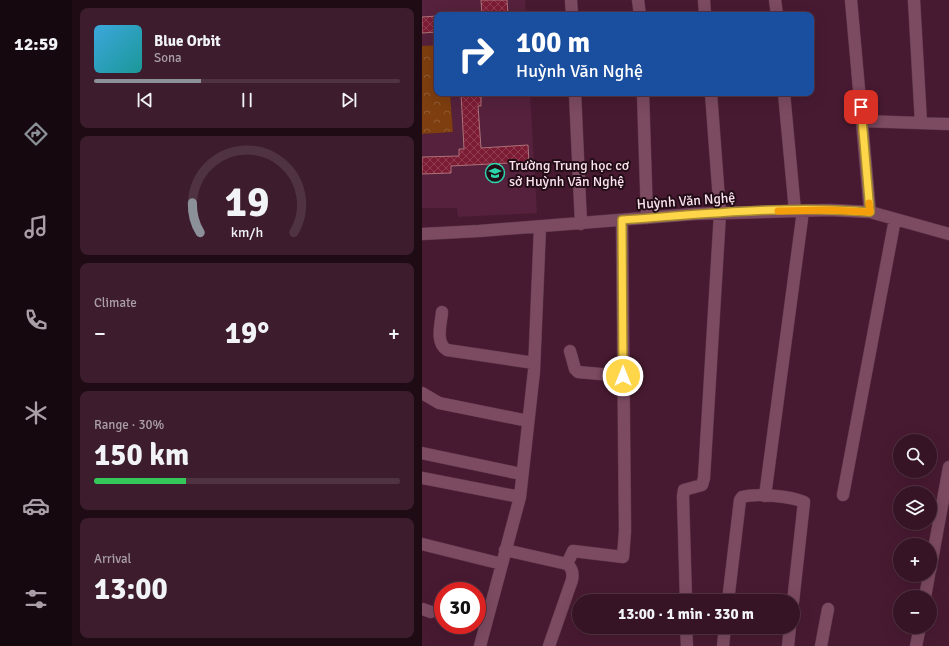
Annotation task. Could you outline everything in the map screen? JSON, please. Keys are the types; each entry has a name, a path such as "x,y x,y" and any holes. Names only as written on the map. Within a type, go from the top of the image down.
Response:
{"street":[{"path":"571,0 572,12"},
{"path":"638,0 640,12"},
{"path":"704,0 706,12"},
{"path":"775,0 777,12"},
{"path":"852,0 870,212"},
{"path":"914,0 921,123"},
{"path":"575,96 581,224"},
{"path":"643,96 647,218"},
{"path":"686,594 683,496 684,490 702,485 704,478 720,213 711,96"},
{"path":"765,496 799,211 784,96"},
{"path":"862,121 949,124"},
{"name":"Huỳnh Văn Nghệ","path":"422,234 540,227 720,213 829,210 870,212 949,234"},
{"path":"843,495 895,219"},
{"path":"567,564 573,551 623,557 625,531 622,220"},
{"path":"480,646 520,497 521,474 534,363 540,227"},
{"path":"442,312 440,340 442,347 447,350 534,363"},
{"path":"570,351 575,369 578,372 623,376"},
{"path":"422,393 439,403 528,421"},
{"path":"422,453 521,474"},
{"path":"936,538 949,467"},
{"path":"422,478 520,497"},
{"path":"729,594 740,500 742,497 747,495 765,496 804,502 794,594"},
{"path":"422,544 502,564"},
{"path":"505,550 567,564 573,573 572,580 549,646"},
{"path":"821,646 828,610"},
{"path":"686,634 687,646"},
{"path":"722,646 724,634"},
{"path":"788,646 789,634"},
{"path":"916,646 919,634"}],"shaded area":[{"path":"422,0 525,0 526,12 434,12 434,45 422,46"},
{"name":"Trường Trung học cơ sở Huỳnh Văn Nghệ","path":"450,96 530,96 537,213 458,217 457,208 422,208 422,134 453,132"}],"green space":[{"path":"434,45 434,96 450,96 453,132 422,134 422,46"}],"building":[{"path":"481,0 507,0 508,12 482,12"},
{"path":"434,16 434,32 422,33 422,17"},
{"path":"461,96 481,96 481,106 478,106 481,148 528,145 529,162 451,166 451,173 422,174 422,157 459,156 459,149 464,149"}],"slow traffic":[{"path":"778,211 848,210 870,212 869,203"}],"place":[{"name":"Trường Trung học cơ sở Huỳnh Văn Nghệ","path":"495,173"}],"route":[{"path":"623,376 622,220 694,214 773,211 848,210 870,212 861,107"}]}
